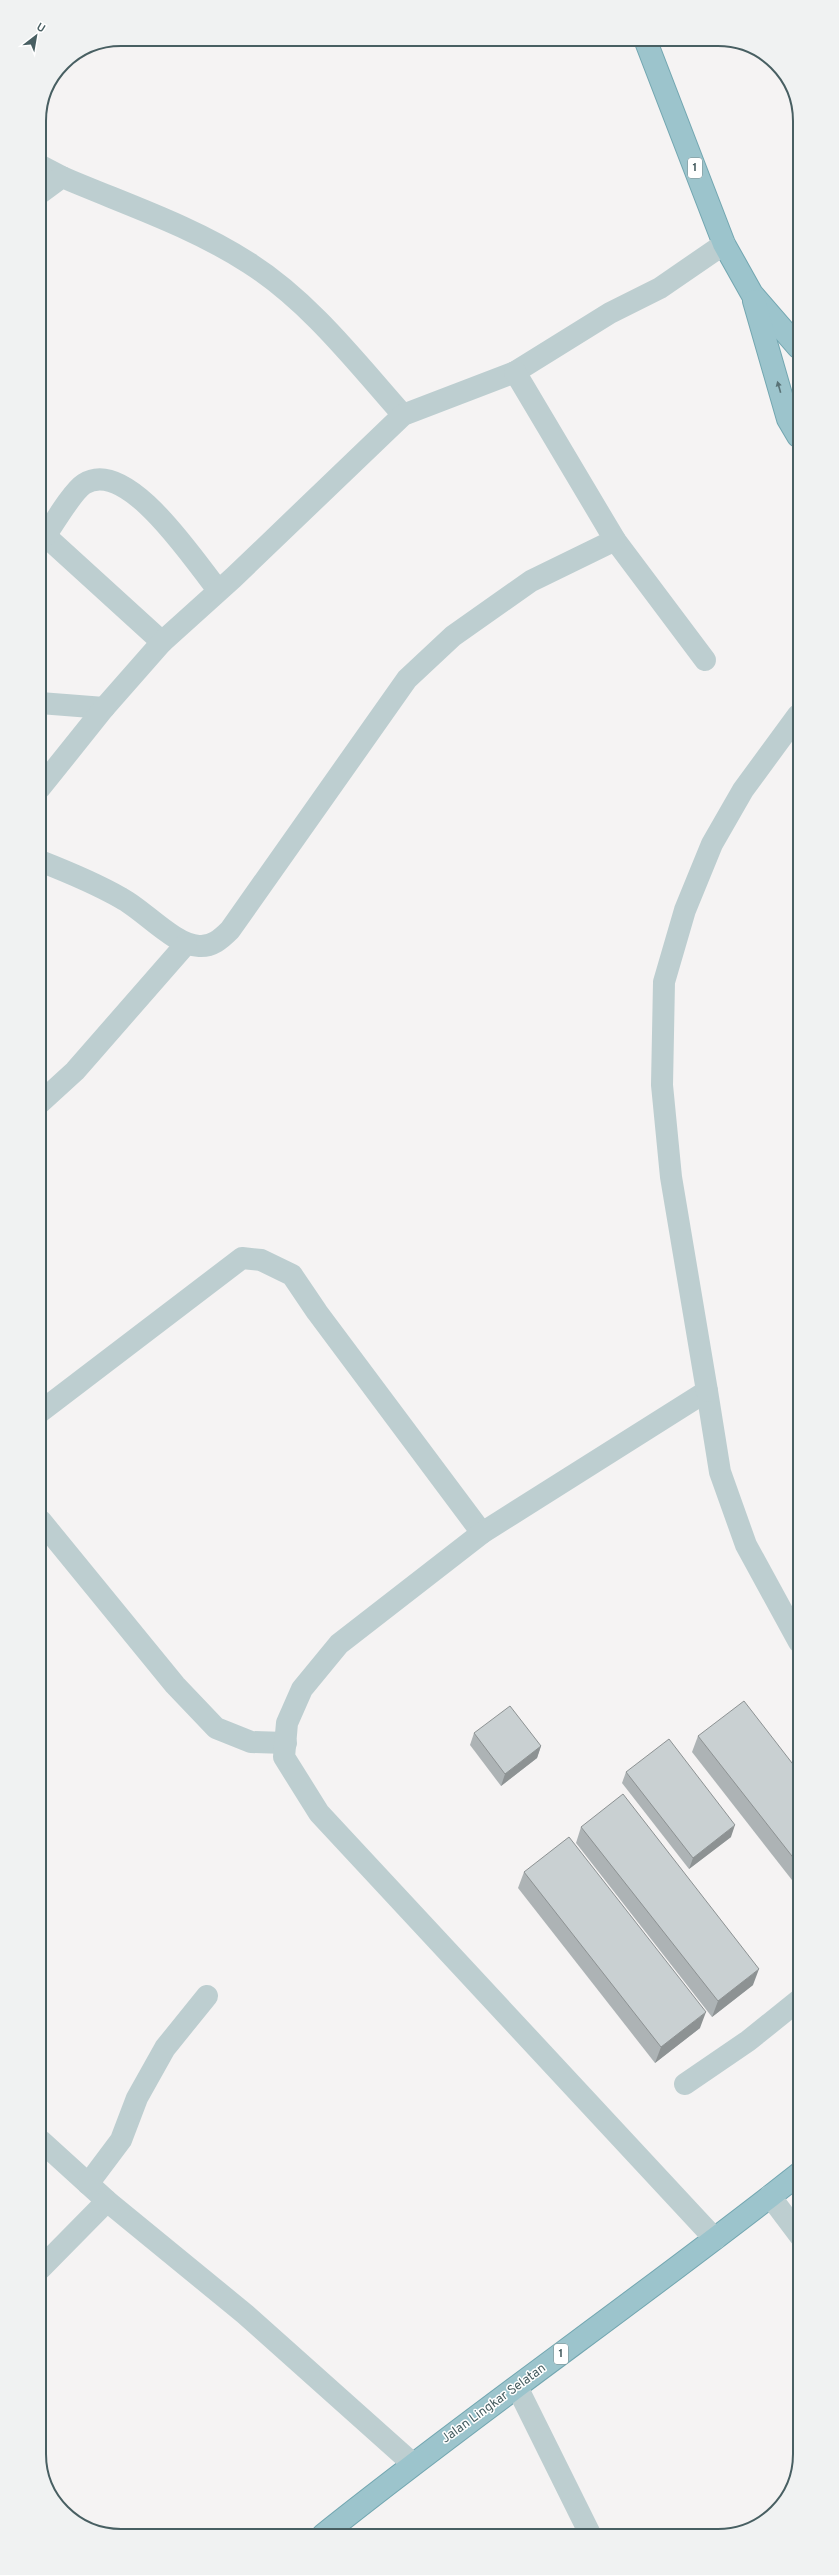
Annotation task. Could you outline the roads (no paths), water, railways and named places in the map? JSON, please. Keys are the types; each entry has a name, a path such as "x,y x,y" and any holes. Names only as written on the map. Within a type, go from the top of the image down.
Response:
{"highway":[{"name":"1","path":"648,46 724,244 752,294 793,420"},
{"name":"1","path":"752,294 793,341"},
{"name":"Jalan Lingkar Selatan","path":"331,2529 412,2464 715,2239 793,2178"}],"street":[{"path":"46,169 62,178 208,240 250,263 310,311 404,415"},
{"path":"46,189 62,178"},
{"path":"46,780 104,708 162,642 233,578 404,415 515,372 610,313 660,288 724,244"},
{"path":"515,372 614,540 706,660"},
{"path":"46,529 84,484 106,479 111,480 122,484 142,498 218,590"},
{"path":"46,536 162,642"},
{"path":"46,863 123,898 186,944 200,947 218,942 230,930 413,673 453,636 531,581 614,540"},
{"path":"46,704 104,708"},
{"path":"793,722 743,790 712,844 685,910 664,982 662,1085 671,1177 720,1472 746,1545 793,1631"},
{"path":"46,1098 75,1071 186,944"},
{"path":"46,1407 242,1258 261,1260 292,1275 317,1312 482,1533"},
{"path":"707,1391 482,1533 339,1644 302,1689 286,1723 284,1757 319,1813 715,2239"},
{"path":"46,1527 175,1684 216,1728 251,1742 286,1743"},
{"path":"88,2184 121,2140 137,2098 165,2048 207,1996"},
{"path":"685,2084 748,2041 793,2006"},
{"path":"46,2146 106,2201 246,2314 412,2464"},
{"path":"770,2196 793,2227"},
{"path":"46,2264 106,2201"},
{"path":"517,2387 588,2529"}]}
